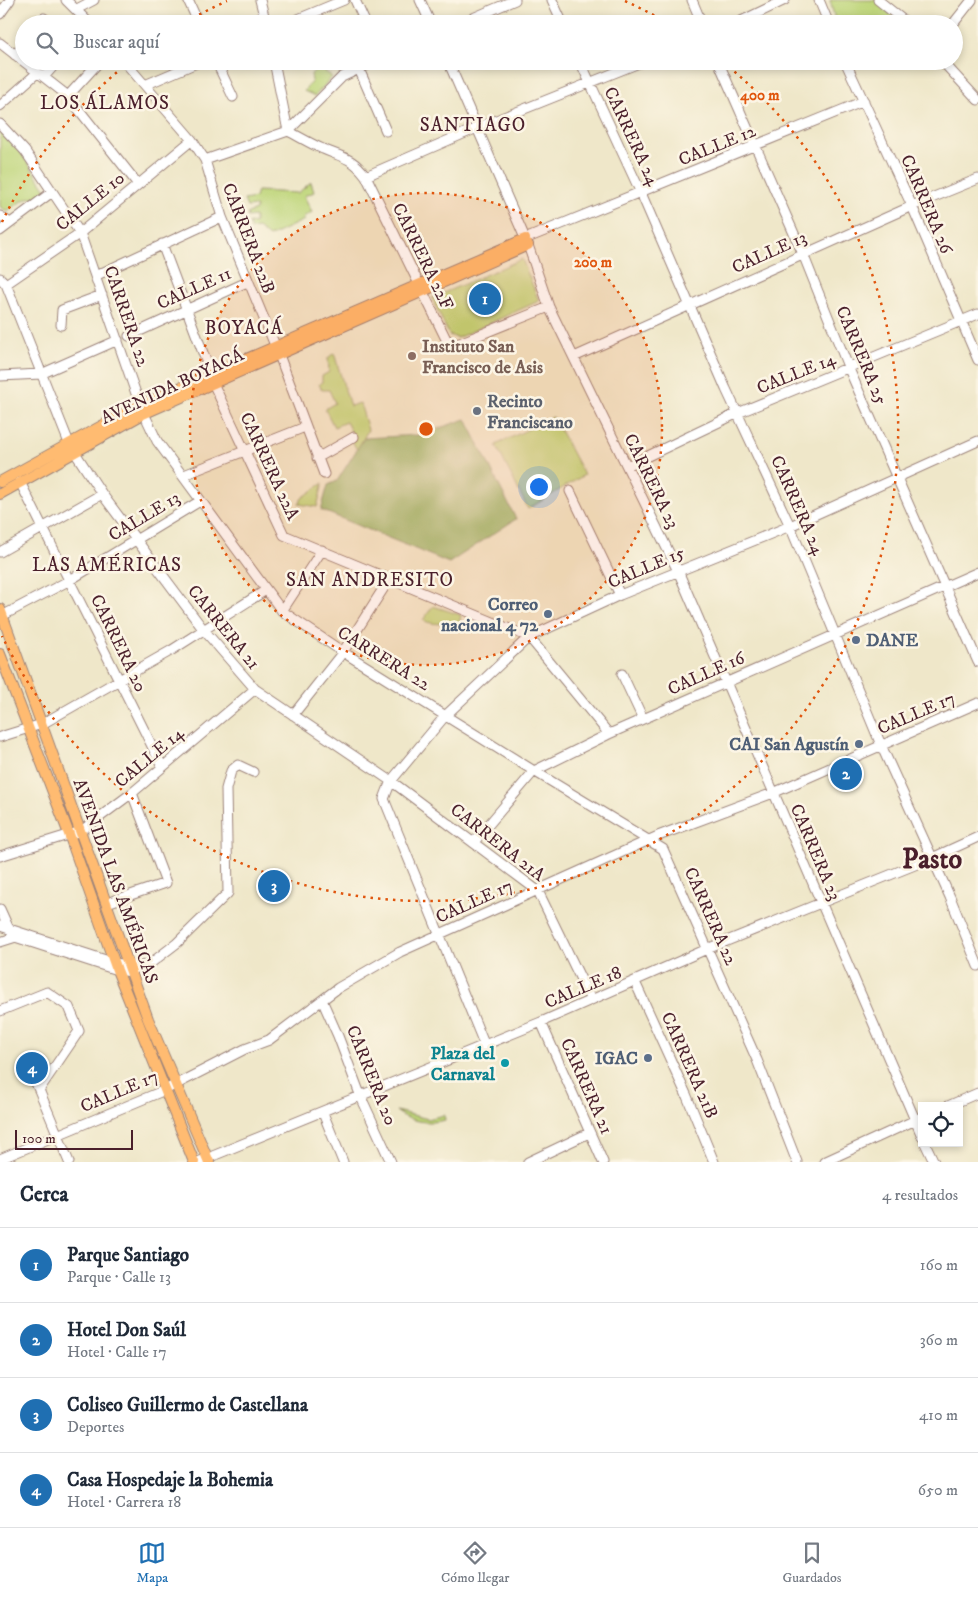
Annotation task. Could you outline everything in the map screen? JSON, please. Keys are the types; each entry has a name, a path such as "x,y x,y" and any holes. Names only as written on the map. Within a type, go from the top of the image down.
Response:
{"main road":[{"name":"AVENIDA BOYACÁ","path":"0,482 142,409 526,242"},
{"name":"AVENIDA BOYACÁ","path":"0,494 71,447"},
{"name":"AVENIDA LAS AMÉRICAS","path":"1,614 107,903 133,968 194,1162"},
{"name":"AVENIDA LAS AMÉRICAS","path":"0,654 30,728 116,966 204,1161"}],"street":[{"path":"0,14 10,0"},
{"path":"66,0 82,15"},
{"path":"77,9 94,0"},
{"path":"188,0 195,15"},
{"path":"260,0 264,15"},
{"path":"308,15 344,0"},
{"path":"355,0 362,15"},
{"path":"420,0 427,15"},
{"path":"480,15 515,0"},
{"path":"552,0 558,15"},
{"path":"692,0 698,15"},
{"path":"754,15 785,0"},
{"path":"819,0 825,15"},
{"path":"825,0 826,15"},
{"path":"878,0 897,15"},
{"path":"960,15 972,0"},
{"path":"0,43 15,55"},
{"path":"34,70 68,96 137,183"},
{"path":"2,101 47,70"},
{"path":"68,96 92,70"},
{"name":"CARRERA 22B","path":"132,70 192,140 205,160 222,217 247,282 277,351 324,474"},
{"path":"145,85 180,70"},
{"path":"220,70 233,97"},
{"path":"276,70 288,131"},
{"path":"205,160 288,131 334,84 342,77 357,70"},
{"path":"359,70 386,131"},
{"name":"CARRERA 23","path":"452,70 479,127 526,242 549,307 678,571 820,904 918,1119"},
{"name":"CARRERA 24","path":"584,70 790,526 881,745 950,896 978,966"},
{"path":"288,131 324,150 351,159 366,176 479,127 620,70"},
{"name":"CARRERA 25","path":"722,70 803,254 849,369 978,662"},
{"name":"CARRERA 26","path":"849,70 912,206 978,360"},
{"path":"950,70 978,100"},
{"name":"CALLE 12","path":"526,242 864,102"},
{"name":"CARRERA 22","path":"0,124 25,151 80,232 142,409 157,441 184,475 200,501 282,611 343,652 534,772 647,841 663,848 757,1060 797,1162"},
{"name":"CALLE 10","path":"3,281 80,232 137,183 192,140"},
{"name":"CARRERA 22F","path":"366,176 446,339 457,344 549,307"},
{"name":"CALLE 13","path":"574,357 803,254 978,179"},
{"path":"0,231 52,192"},
{"path":"0,216 10,223"},
{"path":"96,276 222,217"},
{"name":"CARRERA 22A","path":"162,244 212,378 284,535 529,637 609,734"},
{"name":"CARRERA 21","path":"3,281 71,447 102,494 203,629 255,690 391,781"},
{"name":"CALLE 11","path":"129,336 247,282"},
{"path":"61,325 62,310 102,295"},
{"name":"CALLE 14","path":"627,466 738,413 849,369 978,314"},
{"path":"0,376 41,374 118,340"},
{"name":"CALLE 13","path":"184,475 244,450 305,428"},
{"path":"317,458 354,437"},
{"name":"CALLE 15","path":"439,934 384,799 391,781 446,716 529,637 620,595 790,526 978,441"},
{"name":"CARRERA 20","path":"20,482 162,766"},
{"path":"570,491 620,595"},
{"path":"0,552 102,494"},
{"name":"CALLE 13","path":"1,614 70,580 200,501"},
{"path":"282,611 322,550"},
{"name":"CALLE 16","path":"474,842 534,772 609,734 978,572"},
{"path":"293,715 343,652 390,578"},
{"path":"0,737 42,724 120,680 266,590"},
{"path":"622,674 643,719"},
{"name":"CALLE 14","path":"0,856 81,831 132,793 255,690"},
{"name":"CALLE 17","path":"0,1159 170,1088 245,1049 269,1040 322,1000 400,952 647,841 773,793 978,703"},
{"path":"0,909 3,929 16,937 116,966 133,968 151,963 177,943 228,893 226,789 231,771 238,765 253,772"},
{"name":"CARRERA 21A","path":"391,781 538,891 591,1000"},
{"path":"107,903 166,883 132,793"},
{"name":"CALLE 18","path":"204,1161 485,1046 708,949 932,858 978,837"},
{"path":"3,929 116,966"},
{"path":"439,934 485,1046"},
{"path":"0,942 16,937"},
{"name":"CARRERA 21B","path":"635,982 686,1094 714,1162"},
{"path":"0,1011 47,992 69,1008 79,1031 39,1090"},
{"name":"CARRERA 20","path":"322,1000 361,1097 391,1162"},
{"name":"CARRERA 21","path":"541,1022 603,1162"},
{"path":"31,1071 69,1162"},
{"path":"957,1102 978,1093"},
{"path":"323,1113 343,1162"},
{"path":"824,1162 918,1119"},
{"path":"528,1162 589,1133"},
{"path":"927,1147 934,1162"}],"green space":[{"path":"830,0 878,0 892,15 834,15"},
{"path":"316,70 323,70 332,77 315,96 304,91 312,81 311,74"},
{"path":"0,131 21,153 47,191 39,197 27,198 7,211 0,207"},
{"path":"311,182 314,192 304,196 312,212 303,217 304,220 269,237 258,228 251,229 249,223 255,224 255,216 247,217 248,213 256,210 256,206 247,207 244,200 255,198 257,191 298,193"},
{"path":"522,259 539,301 457,338 449,335 432,298"},
{"path":"334,353 350,406 360,403 368,430 357,450 351,439 354,437 346,422 334,427 325,409 335,403 329,390 322,390 319,384 322,382 322,376 329,372 328,358"},
{"path":"553,417 584,475 528,509 496,445"},
{"path":"466,419 516,519 449,563 321,510 328,485 337,481 364,438 419,435"},
{"path":"323,483 317,507 299,504 302,498"},
{"path":"433,606 461,615 459,625 432,623 423,620"},
{"path":"396,1111 428,1119 444,1115 445,1120 432,1122 413,1120"}],"place":[{"name":"Parque Santiago","path":"485,299"},
{"name":"Instituto San Francisco de Asis","path":"412,356"},
{"name":"Recinto Franciscano","path":"477,411"},
{"name":"Correo nacional 4 72","path":"548,614"},
{"name":"DANE","path":"856,640"},
{"name":"CAI San Agustín","path":"859,744"},
{"name":"Hotel Don Saúl","path":"846,774"},
{"name":"Coliseo Guillermo de Castellana","path":"274,886"},
{"name":"IGAC","path":"648,1058"},
{"name":"Plaza del Carnaval","path":"505,1063"},
{"name":"Casa Hospedaje la Bohemia","path":"32,1068"}],"district":[{"name":"LOS ÁLAMOS","path":"105,102"},
{"name":"SANTIAGO","path":"473,124"},
{"name":"BOYACÁ","path":"244,327"},
{"name":"LAS AMÉRICAS","path":"107,564"},
{"name":"SAN ANDRESITO","path":"370,579"},
{"name":"Pasto","path":"932,858"}]}
